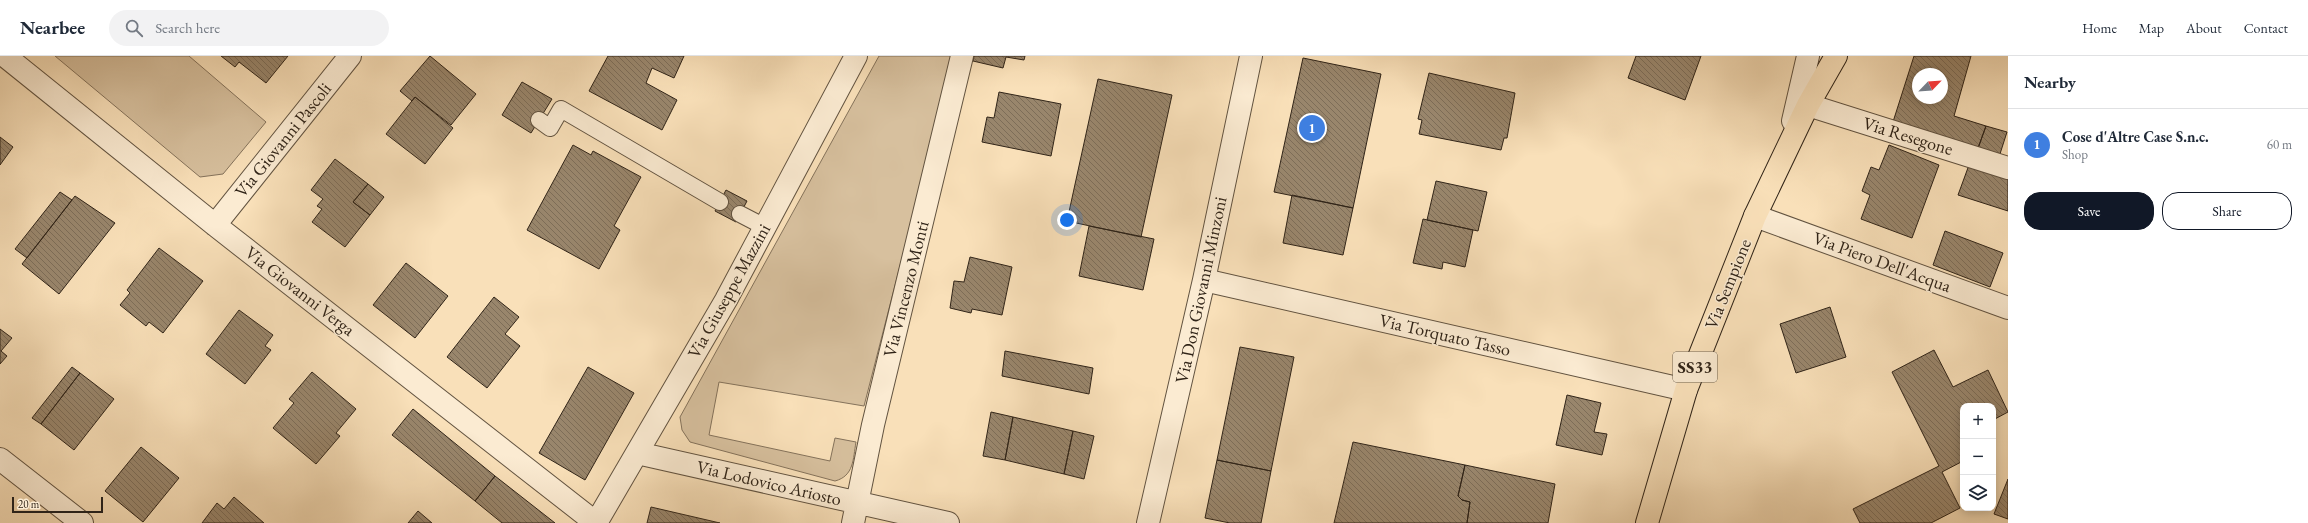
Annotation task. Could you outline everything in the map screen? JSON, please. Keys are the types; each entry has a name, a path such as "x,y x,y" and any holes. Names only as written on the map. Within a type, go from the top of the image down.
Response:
{"main road":[{"name":"Via Sempione","path":"1647,523 1686,390 1755,216 1808,105 1836,56"}],"street":[{"name":"Via Giovanni Verga","path":"5,56 215,225 596,523"},
{"name":"Via Giovanni Pascoli","path":"215,225 350,56"},
{"name":"Via Giuseppe Mazzini","path":"596,523 726,300 856,56"},
{"name":"Via Vincenzo Monti","path":"856,514 873,425 962,56"},
{"name":"Via Don Giovanni Minzoni","path":"1148,523 1204,280 1251,56"},
{"path":"1788,148 1808,56"},
{"name":"Via Resegone","path":"1808,105 2008,168"},
{"name":"Via Piero Dell'Acqua","path":"1755,216 2008,308"},
{"name":"Via Torquato Tasso","path":"1204,280 1686,390"},
{"name":"Via Lodovico Ariosto","path":"637,453 856,514 948,523"},
{"path":"0,459 82,523"}],"lane":[{"path":"539,120 550,128 561,110 720,202"},
{"path":"740,214 765,227"}],"shaded area":[{"path":"55,56 189,56 266,122 223,174 200,177"},
{"path":"879,56 954,56 864,406 719,382 709,435 830,461 835,438 856,442 852,466 846,475 835,481 690,442 682,430 680,417"}],"building":[{"path":"221,56 288,56 266,83 239,62 235,67"},
{"path":"430,56 476,94 451,125 415,97 412,101 400,91"},
{"path":"608,56 684,56 674,78 652,68 646,83 677,100 662,130 589,91"},
{"path":"974,56 1025,56 1024,60 1006,57 1003,68 973,61"},
{"path":"1636,56 1701,56 1685,100 1628,78"},
{"path":"1914,56 1971,56 1954,116 1986,126 1977,151 1892,125"},
{"path":"1303,58 1381,74 1353,208 1274,192"},
{"path":"1429,73 1515,93 1507,138 1504,138 1501,150 1419,134 1422,120 1418,119"},
{"path":"1098,79 1172,95 1141,237 1067,221"},
{"path":"522,82 552,99 531,133 502,115"},
{"path":"999,92 1061,104 1051,156 982,142 987,117 994,118"},
{"path":"415,97 453,128 425,164 386,134"},
{"path":"1986,126 2007,132 1999,157 1977,151"},
{"path":"0,137 13,147 0,165"},
{"path":"573,145 591,155 593,151 641,177 614,226 620,230 599,269 527,230"},
{"path":"1889,145 1939,165 1912,238 1861,219 1870,195 1862,191 1871,167 1879,170"},
{"path":"335,159 368,184 353,202 370,215 345,247 312,222 322,209 317,206 323,199 311,190"},
{"path":"1969,165 2008,178 2008,211 1958,195"},
{"path":"1436,181 1487,192 1478,231 1427,220"},
{"path":"368,184 384,197 370,215 353,202"},
{"path":"726,190 747,201 736,222 715,211"},
{"path":"60,192 72,200 27,258 15,249"},
{"path":"1292,195 1353,208 1343,255 1283,243"},
{"path":"75,196 115,223 59,294 22,264"},
{"path":"1423,219 1473,230 1465,267 1443,262 1442,269 1413,263"},
{"path":"1089,226 1154,239 1143,290 1079,276"},
{"path":"1945,231 2003,253 1990,287 1933,265"},
{"path":"159,248 203,281 163,333 149,322 146,326 120,305 130,293 127,290"},
{"path":"970,257 1012,267 1002,315 972,309 971,313 950,308 954,281 964,282"},
{"path":"406,263 448,296 415,338 373,305"},
{"path":"494,297 519,317 505,334 520,346 487,388 447,357"},
{"path":"1830,307 1846,357 1796,373 1780,324"},
{"path":"239,310 273,335 265,346 271,350 245,384 206,354"},
{"path":"0,329 12,338 1,351 7,356 0,364"},
{"path":"1240,347 1294,357 1271,471 1217,460"},
{"path":"1934,350 1953,387 1988,370 2008,412 1996,418 1996,403 1960,403 1960,463 1942,472 1960,508 1931,523 1860,523 1853,509 1939,466 1892,372"},
{"path":"1005,351 1093,368 1089,394 1002,376"},
{"path":"72,367 80,373 41,424 32,418"},
{"path":"588,367 634,393 585,480 539,453"},
{"path":"312,372 356,409 336,433 340,436 316,464 273,428 294,403 289,399"},
{"path":"80,373 114,399 74,450 41,424"},
{"path":"1567,395 1601,403 1594,432 1607,434 1602,455 1556,445"},
{"path":"413,409 495,476 475,501 392,435"},
{"path":"991,412 1013,417 1005,460 983,456"},
{"path":"1013,417 1073,431 1064,474 1005,460"},
{"path":"1073,431 1094,436 1084,479 1064,474"},
{"path":"1353,442 1465,465 1458,496 1462,500 1470,502 1467,523 1334,523"},
{"path":"141,447 179,478 143,522 105,491"},
{"path":"1217,460 1271,471 1261,523 1230,523 1205,518"},
{"path":"1465,465 1555,484 1548,523 1467,523 1470,502 1462,500 1458,496"},
{"path":"495,476 555,523 502,523 475,501"},
{"path":"2008,479 2008,519 1994,514"},
{"path":"234,497 264,523 202,523 217,503 224,509"},
{"path":"651,507 720,523 647,523"},
{"path":"418,511 432,523 408,523"}],"place":[{"name":"Cose d'Altre Case S.n.c.","path":"1312,128"}]}
